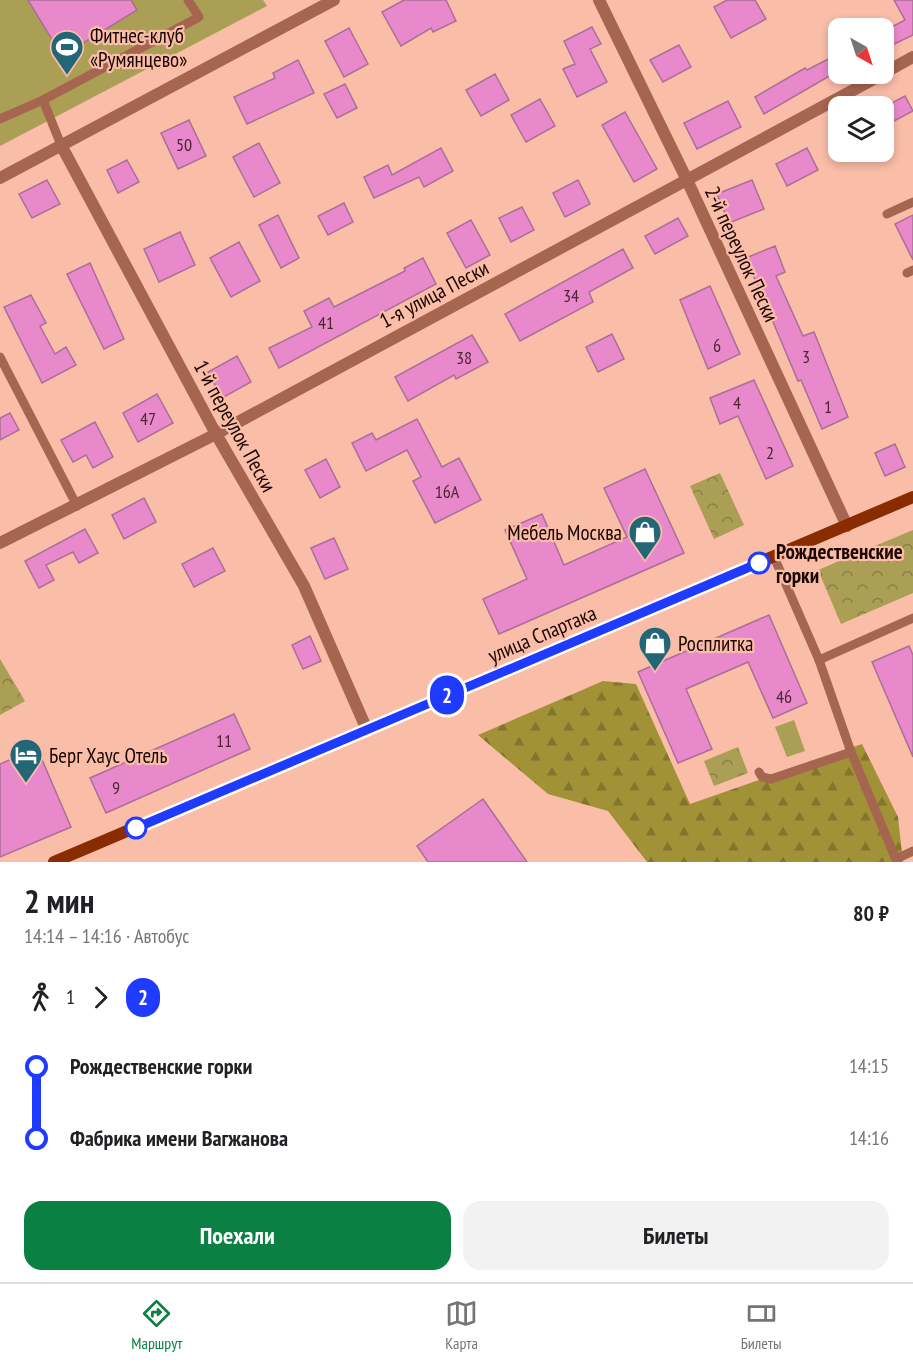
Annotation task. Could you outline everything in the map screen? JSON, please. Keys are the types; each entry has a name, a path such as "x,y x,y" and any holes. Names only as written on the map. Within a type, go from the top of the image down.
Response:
{"main road":[{"name":"улица Спартака","path":"54,862 913,497"}],"street":[{"path":"0,178 334,0"},
{"name":"2-й переулок Пески","path":"599,0 687,180 847,525"},
{"name":"1-я улица Пески","path":"894,67 913,57"},
{"name":"1-я улица Пески","path":"0,543 216,434 863,84"},
{"name":"1-й переулок Пески","path":"62,145 216,434 303,586 367,729"}],"lane":[{"path":"0,119 44,100 199,17 188,0"},
{"path":"44,100 62,145"},
{"path":"887,214 913,202"},
{"path":"0,357 77,506"},
{"path":"774,557 819,660 851,752 896,861 913,851"},
{"path":"819,660 913,618"},
{"path":"759,772 762,777 771,779 851,752"}],"green space":[{"name":"Фитнес-клуб «Румянцево»","path":"0,0 263,0 267,6 0,146"},
{"path":"720,473 744,525 714,539 690,486"},
{"path":"913,530 913,593 841,624 818,570"},
{"path":"0,659 25,701 0,715"},
{"path":"603,681 636,684 690,804 862,744 898,817 903,862 647,862 608,811 548,794 478,735"},
{"path":"794,720 805,751 787,757 775,727"},
{"path":"738,747 748,773 714,786 704,761"}],"building":[{"path":"28,0 131,0 137,10 62,56"},
{"path":"404,0 446,0 456,21 433,32 431,28 401,46 382,12"},
{"path":"727,0 755,0 766,19 731,38 714,7"},
{"path":"894,0 913,0 913,35 894,44 894,26 905,20"},
{"path":"592,27 601,44 590,49 607,82 577,97 563,69 575,64 564,41"},
{"path":"349,28 368,64 344,77 325,41"},
{"path":"679,45 691,67 663,82 650,60"},
{"path":"828,59 828,77 764,114 755,97 805,68 807,70"},
{"path":"298,60 314,93 247,124 234,97 275,78 273,73"},
{"path":"495,74 509,100 481,116 466,90"},
{"path":"345,84 357,108 337,118 324,94"},
{"path":"905,96 913,111 894,121 894,102"},
{"path":"540,99 555,126 526,142 511,115"},
{"path":"728,101 741,127 697,149 684,123"},
{"path":"625,112 657,169 634,182 602,125"},
{"path":"189,120 206,156 178,169 161,133"},
{"path":"259,143 280,183 254,197 233,157"},
{"path":"441,148 453,171 424,187 419,177 374,198 364,177 388,165 392,175"},
{"path":"807,148 818,170 787,186 776,164"},
{"path":"127,160 139,182 118,193 107,170"},
{"path":"47,180 60,204 32,218 19,194"},
{"path":"578,180 590,204 565,217 553,193"},
{"path":"752,180 764,209 729,223 717,194"},
{"path":"344,203 353,222 328,235 318,216"},
{"path":"522,207 534,230 511,242 499,218"},
{"path":"278,215 299,258 281,268 259,225"},
{"path":"913,215 913,260 895,224"},
{"path":"678,218 688,236 655,254 645,236"},
{"path":"471,220 490,255 466,268 447,233"},
{"path":"180,232 195,265 159,282 144,249"},
{"path":"239,242 260,281 231,297 210,258"},
{"path":"775,246 785,272 776,276 803,336 814,332 848,417 822,429 801,380 798,381 746,258"},
{"path":"623,249 633,268 589,292 593,302 520,341 505,314"},
{"path":"423,258 436,284 279,368 269,348 312,327 304,311 329,298 334,307 405,271 404,268"},
{"path":"90,263 124,339 104,349 67,274"},
{"path":"710,286 740,354 708,369 680,300"},
{"path":"31,295 46,323 40,326 55,354 66,347 76,365 42,383 4,307"},
{"path":"612,334 624,359 598,372 586,347"},
{"path":"472,335 488,362 456,379 454,375 408,401 395,377"},
{"path":"237,356 251,382 222,398 208,372"},
{"path":"754,380 793,466 766,479 738,416 720,424 710,398"},
{"path":"157,394 173,423 138,442 123,413"},
{"path":"10,413 19,430 0,440 0,418"},
{"path":"417,419 442,467 459,458 481,500 435,523 413,481 421,477 407,450 366,471 352,443 372,433 376,440"},
{"path":"95,422 113,457 93,468 86,455 73,462 61,440"},
{"path":"895,444 905,467 885,476 875,453"},
{"path":"326,459 340,487 320,498 305,470"},
{"path":"645,469 684,553 499,634 483,599 527,579 505,530 542,514 564,565 627,537 604,488"},
{"path":"144,498 156,522 124,539 112,515"},
{"path":"85,529 98,553 79,563 73,552 46,565 54,580 39,588 25,561"},
{"path":"334,538 348,569 325,579 311,548"},
{"path":"213,548 225,571 194,587 182,564"},
{"path":"769,615 807,703 773,718 748,662 686,689 712,749 678,763 638,672"},
{"path":"310,636 321,661 303,669 292,645"},
{"path":"909,646 913,655 913,757 872,662"},
{"path":"234,714 250,749 106,813 90,778"},
{"name":"Берг Хаус Отель","path":"37,748 71,827 0,857 0,764"},
{"path":"483,799 527,862 428,862 417,846"}],"bus line":[{"name":"2","path":"136,828 759,563"}],"place":[{"name":"Фитнес-клуб «Румянцево»","path":"67,76"},
{"name":"Мебель Москва","path":"645,561"},
{"name":"Рождественские горки","path":"759,563"},
{"name":"Росплитка","path":"655,672"},
{"name":"Берг Хаус Отель","path":"26,784"}]}
